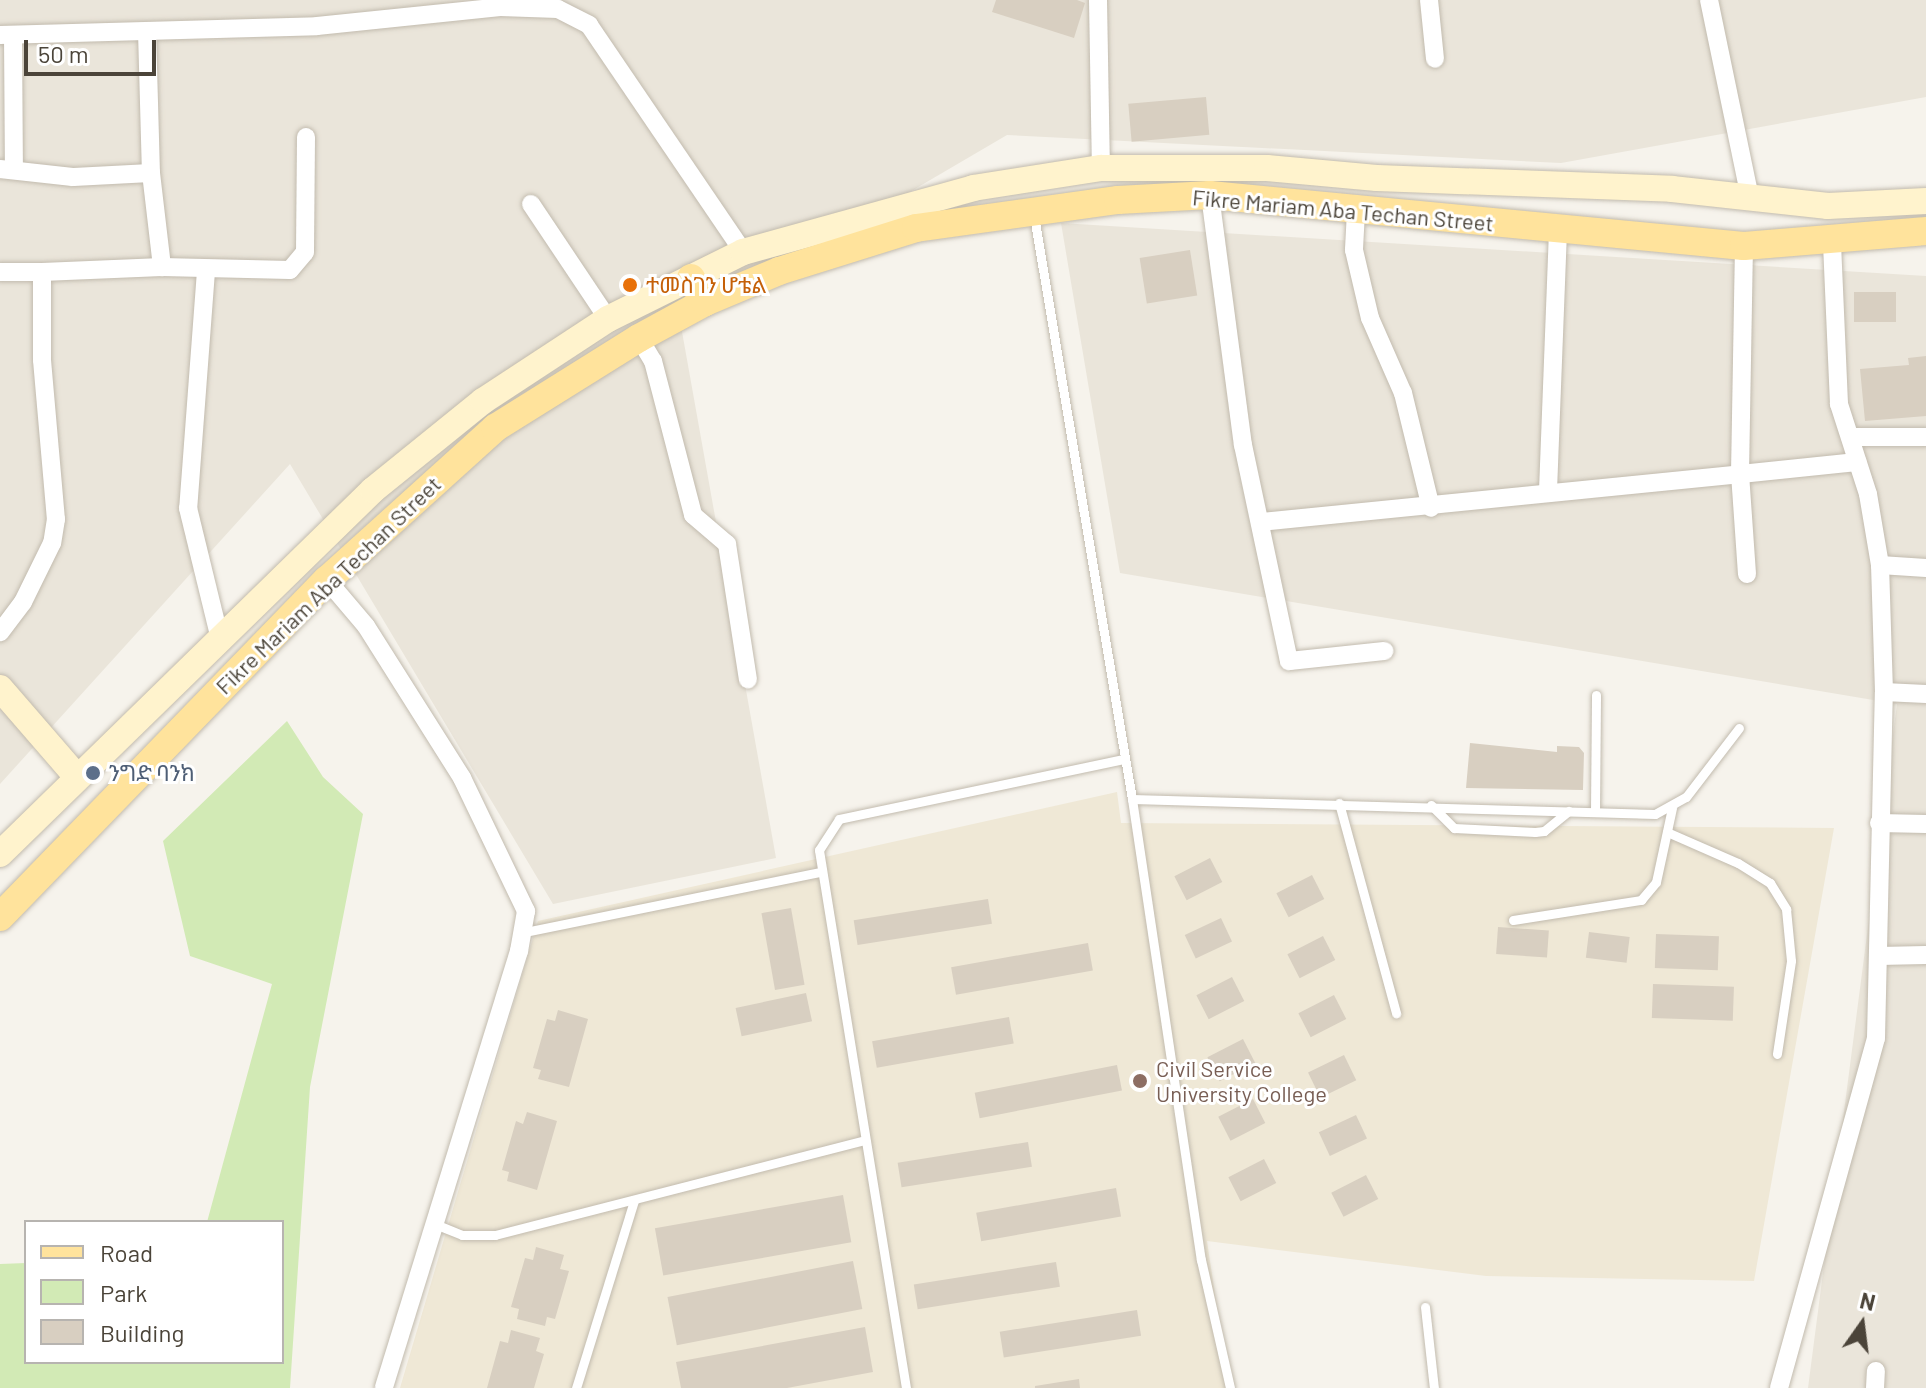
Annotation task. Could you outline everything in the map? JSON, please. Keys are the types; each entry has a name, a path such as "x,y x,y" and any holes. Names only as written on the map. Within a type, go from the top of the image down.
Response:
{"main road":[{"name":"Fikre Mariam Aba Techan Street","path":"0,917 327,580 495,428 639,338 705,302 779,271 916,228 1118,200 1210,195 1356,211 1441,214 1558,230 1744,246 1926,231"},
{"path":"691,278 705,302"}],"street":[{"path":"1098,0 1101,168"},
{"path":"1429,0 1435,59"},
{"path":"1709,0 1749,194"},
{"path":"151,173 73,177 7,168 6,35 317,26 500,3 558,9 589,25 743,252"},
{"path":"147,31 151,173 162,267"},
{"path":"0,272 162,267 206,271 290,270 299,265 305,252 306,137"},
{"path":"0,854 373,490 483,401 608,319 743,252 973,188 1101,168 1267,168 1377,178 1749,194 1828,206 1926,201"},
{"path":"1210,195 1243,445 1289,661 1384,651"},
{"path":"531,204 608,319"},
{"path":"1356,211 1354,250 1370,318 1403,393 1431,508"},
{"path":"1548,491 1558,230"},
{"path":"1779,1388 1870,1074 1879,956 1879,823 1884,692 1880,565 1857,462 1839,404 1832,241"},
{"path":"1744,246 1740,474 1747,574"},
{"path":"206,271 188,508 220,639"},
{"path":"0,632 23,602 52,543 56,519 42,360 42,272"},
{"path":"639,338 653,361 693,515 727,544 748,679"},
{"path":"1850,437 1926,437"},
{"path":"1261,522 1431,508 1548,491 1857,462"},
{"path":"1880,565 1926,568"},
{"path":"327,580 366,626 462,778 522,894 525,932 384,1388"},
{"path":"0,688 77,777"},
{"path":"1884,692 1926,694"},
{"path":"1879,823 1926,824"},
{"path":"1879,956 1926,955"}],"lane":[{"path":"1034,213 1132,799 1201,1260 1230,1388"},
{"path":"1595,812 1596,695"},
{"path":"1513,920 1641,900 1656,882 1672,808 1739,728"},
{"path":"906,1388 819,850 839,819 1123,759"},
{"path":"1132,799 1431,805 1655,814 1672,808"},
{"path":"1339,803 1396,1013"},
{"path":"1431,805 1454,828 1535,832 1544,831 1569,811"},
{"path":"1667,832 1749,869 1770,883 1786,909 1791,961 1777,1054"},
{"path":"525,932 821,872"},
{"path":"435,1224 462,1235 495,1235 865,1140"},
{"path":"576,1388 634,1201"},
{"path":"1425,1307 1434,1388"}],"shaded area":[{"path":"0,0 1926,0 1926,97 1561,163 1007,135 681,326 776,858 553,904 290,464 0,784"},
{"path":"1061,223 1926,276 1926,1388 1808,1388 1897,704 1120,573"},
{"name":"Civil Service University College","path":"1117,792 1121,823 1834,828 1754,1281 1486,1276 1207,1241 1229,1388 400,1388 538,921"}],"green space":[{"path":"287,721 323,777 363,814 310,1087 290,1388 0,1388 0,1264 24,1263 24,1364 284,1364 284,1220 208,1220 272,984 190,956 163,841"}],"building":[{"path":"996,0 1077,0 1085,3 1074,38 992,12"},
{"path":"1206,97 1209,135 1132,142 1128,104"},
{"path":"1190,250 1197,295 1147,303 1140,258"},
{"path":"1854,292 1896,292 1896,322 1854,322"},
{"path":"1926,356 1926,416 1865,421 1860,369 1909,365 1908,358"},
{"path":"1470,743 1557,752 1557,746 1579,747 1584,753 1583,790 1466,788"},
{"path":"1210,858 1222,882 1187,900 1174,876"},
{"path":"1312,875 1324,899 1289,917 1276,893"},
{"path":"988,899 992,924 858,945 854,920"},
{"path":"791,908 805,985 775,990 761,913"},
{"path":"1221,918 1232,942 1196,958 1185,935"},
{"path":"1498,927 1549,931 1547,957 1496,954"},
{"path":"1589,932 1630,937 1627,963 1586,958"},
{"path":"1656,934 1719,936 1718,970 1655,968"},
{"path":"1323,936 1335,960 1300,978 1287,954"},
{"path":"1088,943 1093,971 956,995 951,967"},
{"path":"1232,977 1244,1001 1209,1019 1196,995"},
{"path":"1653,984 1734,987 1733,1021 1652,1018"},
{"path":"806,993 812,1021 742,1036 736,1008"},
{"path":"1334,995 1346,1019 1311,1037 1298,1013"},
{"path":"558,1010 588,1019 569,1087 538,1079 541,1070 533,1068 547,1019 555,1021"},
{"path":"1009,1017 1014,1044 877,1068 872,1041"},
{"path":"1243,1039 1255,1063 1220,1081 1207,1057"},
{"path":"1344,1055 1356,1080 1320,1098 1308,1073"},
{"path":"1117,1065 1122,1091 980,1118 975,1093"},
{"path":"1253,1099 1265,1123 1231,1141 1218,1117"},
{"path":"527,1112 557,1121 537,1190 507,1181 509,1172 502,1170 516,1121 523,1124"},
{"path":"1356,1115 1367,1139 1330,1156 1319,1132"},
{"path":"1028,1142 1032,1167 902,1187 898,1163"},
{"path":"1264,1159 1276,1183 1241,1201 1228,1177"},
{"path":"1366,1175 1378,1199 1344,1217 1331,1193"},
{"path":"1116,1188 1121,1217 981,1241 976,1213"},
{"path":"843,1195 851,1242 663,1275 655,1228"},
{"path":"536,1247 564,1255 560,1269 569,1271 555,1319 547,1317 545,1326 517,1319 519,1309 511,1307 525,1258 533,1260"},
{"path":"853,1261 862,1309 677,1345 667,1297"},
{"path":"1056,1262 1060,1287 918,1309 914,1285"},
{"path":"1137,1310 1141,1336 1004,1357 1000,1332"},
{"path":"865,1327 873,1372 787,1388 681,1388 676,1362"},
{"path":"511,1330 540,1338 536,1351 544,1354 534,1388 487,1388 500,1341 508,1343"},
{"path":"1079,1379 1080,1388 1035,1388 1035,1386"}],"place":[{"name":"ተመስገን ሆቴል","path":"630,285"},
{"name":"ንግድ ባንክ","path":"93,773"},
{"name":"Civil Service University College","path":"1140,1081"}]}
